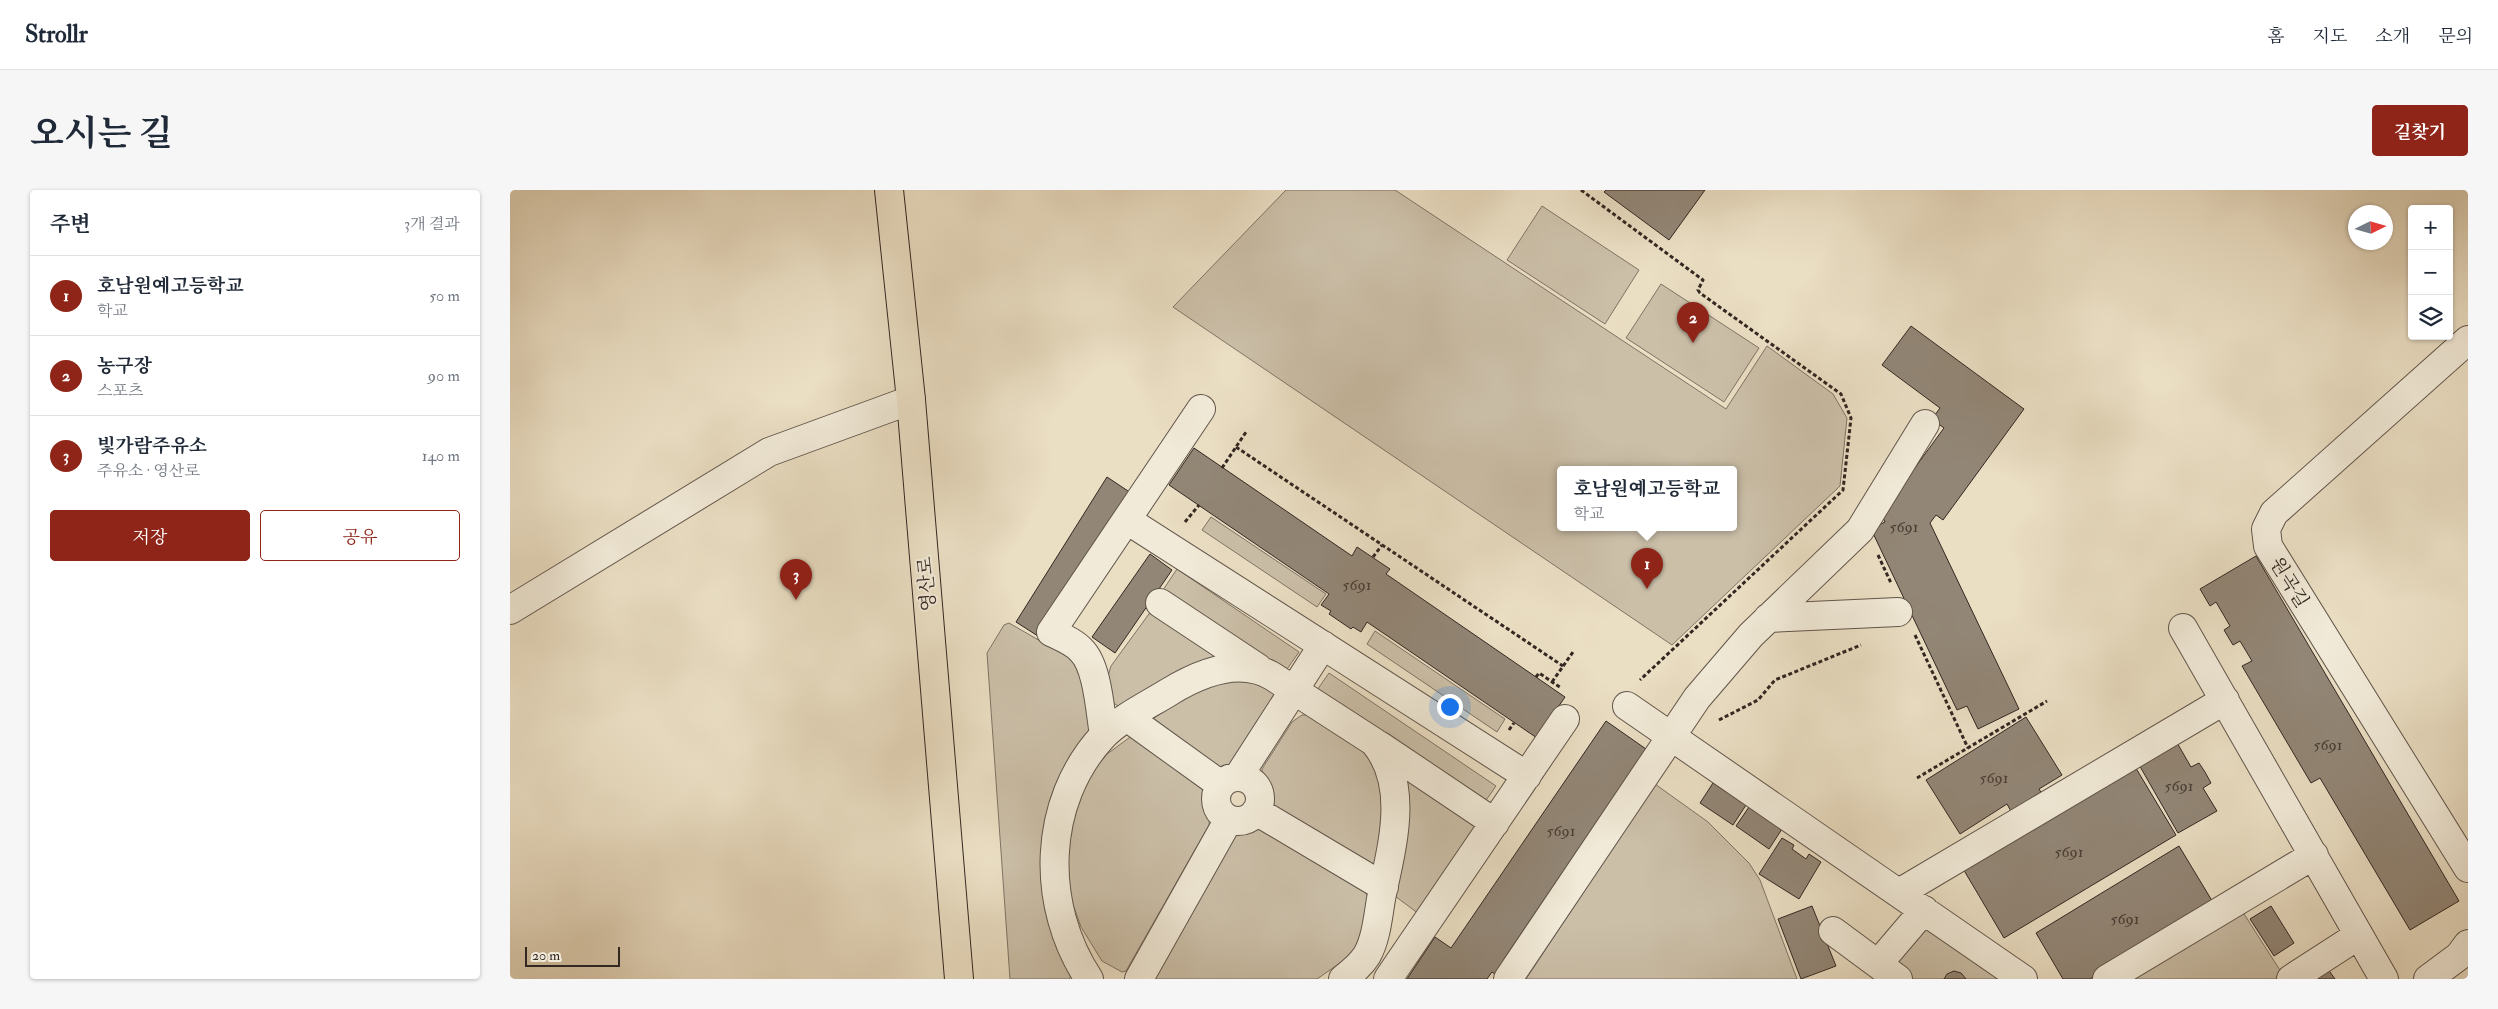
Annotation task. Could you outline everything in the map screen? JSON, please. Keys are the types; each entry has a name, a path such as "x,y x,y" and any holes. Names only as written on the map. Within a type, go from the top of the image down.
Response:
{"main road":[{"name":"영산로","path":"888,192 911,400 960,979"}],"street":[{"name":"원곡길","path":"2468,340 2274,513 2266,529 2268,546 2468,868"},
{"path":"510,610 769,452 842,423 911,400"},
{"path":"1104,735 1093,670 1088,658 1080,649 1051,632 1201,409"},
{"path":"1508,979 1675,739 1697,698 1768,618 1860,530 1925,424"},
{"path":"1127,520 1527,776"},
{"path":"1768,618 1897,602"},
{"path":"1160,603 1495,823"},
{"path":"2183,628 2384,979"},
{"path":"1128,718 1230,781 1249,780 1258,790 1259,804 1256,811 1244,820 1229,819 1219,809 1216,796 1230,781 1323,645"},
{"path":"1089,979 1080,966 1065,928 1059,902 1054,845 1059,817 1068,790 1083,761 1104,735 1188,681 1234,667 1260,669"},
{"path":"1631,696 1675,739 2023,979"},
{"path":"1899,893 2225,700"},
{"path":"1388,979 1565,719"},
{"path":"1343,979 1357,968 1368,953 1394,836 1394,784 1391,768 1384,754 1374,742"},
{"path":"1256,811 1384,887"},
{"path":"1139,979 1229,819"},
{"path":"2107,979 2314,855"},
{"path":"1833,931 1888,972 1924,910"},
{"path":"2291,979 2359,935"},
{"path":"2428,979 2459,956 2468,944"}],"path":[{"path":"1582,190 1703,280 1698,290 1700,293 1839,392 1851,418 1841,493 1631,696"},
{"path":"1222,468 1246,432"},
{"path":"1236,447 1563,666"},
{"path":"1373,557 1382,545"},
{"path":"1876,549 1897,602"},
{"path":"1915,634 1968,748"},
{"path":"1675,739 1758,700 1775,680 1865,644"},
{"path":"1552,682 1573,652"},
{"path":"1536,677 1539,673 1567,692"},
{"path":"1917,778 2047,701"}],"shaded area":[{"path":"1286,190 1395,190 1726,409 1767,346 1833,394 1847,418 1840,486 1672,645 1173,307"},
{"path":"1542,206 1639,270 1605,324 1507,260"},
{"path":"1661,284 1759,348 1724,402 1626,338"},
{"path":"1211,517 1326,594 1317,607 1202,530"},
{"path":"1177,569 1299,652 1285,672 1163,590"},
{"path":"1154,607 1239,658 1121,708 1112,702 1108,676 1111,666"},
{"path":"1009,623 1042,642 1075,652 1095,726 1060,775 1051,797 1044,835 1072,975 1069,979 1010,979 987,653 1004,625"},
{"path":"1375,631 1505,719 1497,732 1367,644"},
{"path":"1329,673 1496,786 1482,806 1315,693"},
{"path":"1235,680 1255,682 1278,694 1229,770 1220,772 1150,721 1171,705 1190,695 1209,687"},
{"path":"1302,715 1309,715 1375,757 1386,786 1377,870 1265,805 1262,769 1292,722"},
{"path":"1133,735 1212,794 1209,825 1126,971 1122,972 1102,961 1081,927 1070,896 1066,862 1070,819 1090,775 1107,754"},
{"path":"1398,774 1481,823 1419,914 1395,896"},
{"path":"1655,784 1708,822 1749,863 1760,880 1797,979 1526,979"},
{"path":"1252,827 1268,832 1364,888 1369,900 1368,913 1353,954 1317,979 1149,979 1233,832"},
{"path":"2239,906 2283,975 2278,979 2124,979"},
{"path":"1928,927 2010,979 1904,979 1895,965"}],"building":[{"path":"1606,190 1705,190 1669,240 1604,192"},
{"path":"1911,326 2024,409 1943,520 1936,515 1930,523 2019,709 1978,729 1967,706 1957,710 1871,529 1885,522 1881,514 1944,428 1932,419 1940,408 1882,365"},
{"path":"1194,448 1352,556 1357,547 1390,569 1386,574 1565,697 1537,738 1367,622 1361,632 1353,627 1351,629 1329,614 1331,611 1321,605 1329,594 1169,485"},
{"path":"1107,477 1131,493 1041,638 1016,622"},
{"path":"1150,554 1172,570 1115,653 1092,637"},
{"path":"2256,556 2459,901 2410,930 2320,778 2311,783 2242,666 2252,661 2240,641 2233,645 2224,630 2230,626 2216,602 2210,606 2200,589"},
{"path":"2026,717 2062,775 2039,789 2042,794 2012,813 2007,804 1960,834 1926,780"},
{"path":"1606,721 1646,749 1504,959 1515,966 1501,979 1492,972 1487,979 1407,979 1435,937 1451,948"},
{"path":"2176,741 2191,767 2199,763 2205,772 2211,783 2203,788 2217,811 2178,833 2138,763"},
{"path":"2134,765 2176,835 2004,938 1962,867"},
{"path":"1713,783 1746,805 1733,825 1700,803"},
{"path":"1749,807 1782,829 1769,849 1736,826"},
{"path":"1782,838 1794,845 1792,849 1806,859 1809,854 1821,862 1799,899 1759,874"},
{"path":"2179,846 2214,904 2090,979 2063,979 2036,933"},
{"path":"1812,906 1836,966 1801,979 1778,919"},
{"path":"2271,906 2294,943 2274,956 2250,919"},
{"path":"2325,965 2335,979 2304,979"},
{"path":"1954,971 1961,973 1966,979 1944,979 1947,974"}],"place":[{"name":"농구장","path":"1693,343"},
{"name":"호남원예고등학교","path":"1647,589"},
{"name":"빛가람주유소","path":"796,600"}]}
